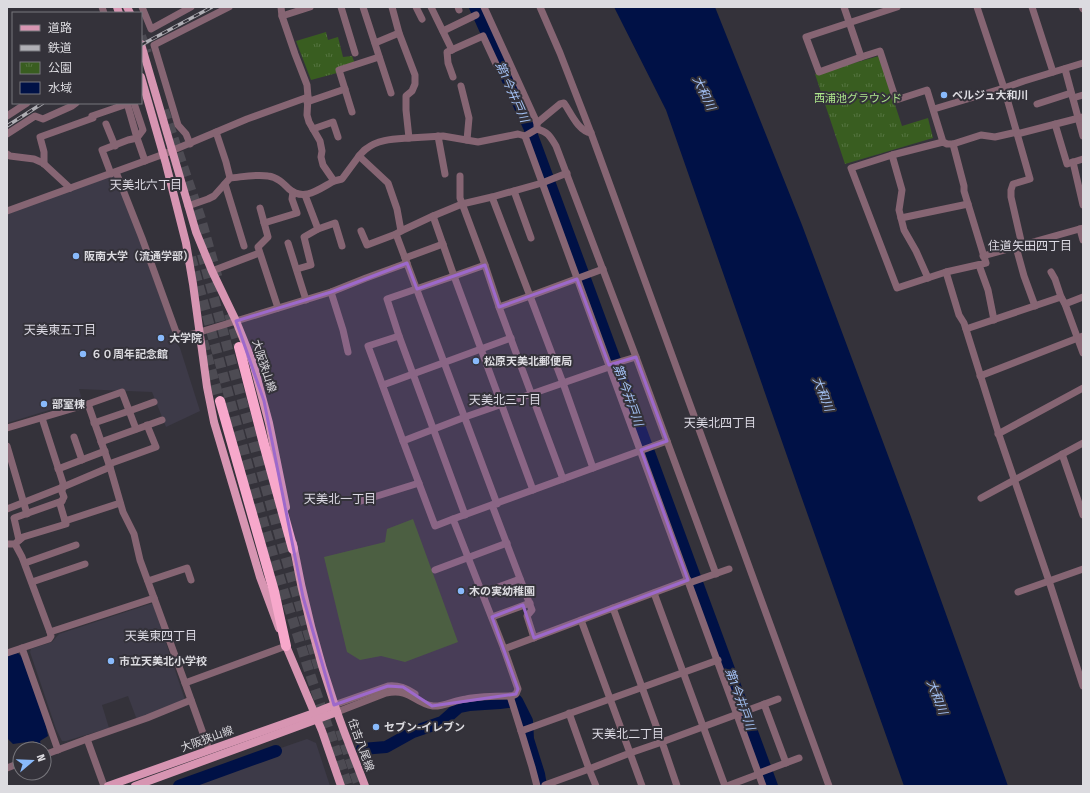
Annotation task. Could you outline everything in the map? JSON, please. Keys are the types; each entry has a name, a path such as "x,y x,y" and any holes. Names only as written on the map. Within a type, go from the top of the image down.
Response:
{"highway":[{"path":"239,347 293,549"},
{"path":"220,401 274,592 286,646"}],"main road":[{"name":"大阪狭山線","path":"135,786 335,708 309,619 293,549 277,460 253,362 198,238 142,47"},
{"path":"142,80 164,154 186,243 194,284 207,387 214,422 267,599 316,716 341,786"},
{"name":"住吉八尾線","path":"335,708 364,786"},
{"name":"大阪狭山線","path":"108,786 209,750 316,716"}],"street":[{"path":"142,7 151,29 191,7"},
{"path":"190,144 186,134 178,125 154,45 229,7"},
{"path":"281,7 282,16 307,85 307,114 309,122 320,141 323,165 334,182"},
{"path":"282,16 310,7"},
{"path":"341,7 355,53"},
{"path":"363,7 391,93"},
{"path":"392,7 415,75 415,84 412,91 406,96 409,138"},
{"path":"416,7 422,19"},
{"path":"431,7 452,50"},
{"path":"484,7 537,127 545,131 551,137 556,146 716,574"},
{"path":"540,7 560,53 591,133 829,786"},
{"path":"844,7 861,57"},
{"path":"897,7 806,37 819,72 880,51 896,100 927,90 943,142"},
{"path":"977,7 1004,88 1030,179 1012,184 1011,197 1024,276 1035,306"},
{"path":"1032,7 1053,72"},
{"path":"443,31 476,15"},
{"path":"375,43 400,33"},
{"path":"453,77 448,63 447,52 483,36 496,64"},
{"path":"352,112 339,70 379,57"},
{"path":"934,109 1083,63"},
{"path":"1064,69 1081,118 1083,136"},
{"path":"461,86 469,118 467,140"},
{"path":"7,211 164,154 247,119 308,99 345,89"},
{"path":"1036,104 1072,95 1083,94"},
{"path":"7,116 25,104"},
{"path":"7,134 35,116 43,119 75,104"},
{"path":"44,164 44,152 40,137 93,118 92,116 127,104"},
{"path":"130,104 137,138 145,161"},
{"path":"525,136 537,127 560,104 564,104 579,126 586,132 591,133"},
{"path":"953,144 964,191 986,263 946,272 897,288 851,168 892,155 943,142 953,144 981,135 995,137 1081,118"},
{"path":"313,130 333,122 338,137"},
{"path":"106,124 115,146"},
{"path":"1055,124 1066,163 1068,164 1083,159"},
{"path":"216,132 226,162 228,181 244,246"},
{"path":"188,206 214,196 228,181 257,176 268,176 284,183 297,195 305,195 342,179 366,149 379,142 443,136 478,142 518,134 525,136"},
{"path":"438,136 445,174"},
{"path":"525,136 738,714 763,786"},
{"path":"137,138 102,150 142,238 176,332 184,336 331,292 443,244"},
{"path":"7,154 10,156 34,159 44,164 70,188"},
{"path":"892,155 902,190 899,210 904,230 916,251 928,278"},
{"path":"360,156 388,183 397,208 399,233 406,260 465,417 507,543 530,603 532,610 527,616 534,638"},
{"path":"1072,162 1083,205"},
{"path":"361,230 367,245 399,233 433,216 462,204 492,197 566,173"},
{"path":"460,176 460,198 462,204 563,479"},
{"path":"514,190 531,238"},
{"path":"264,223 297,213 292,199 293,192"},
{"path":"305,195 318,229"},
{"path":"492,197 563,383 593,468"},
{"path":"901,218 968,204"},
{"path":"260,208 268,237 258,247 278,308"},
{"path":"433,216 533,490"},
{"path":"297,269 311,265 304,237 318,229 334,223 342,246"},
{"path":"984,256 1081,229 1083,240"},
{"path":"288,243 306,300"},
{"path":"212,271 260,253"},
{"path":"465,515 399,336 387,299 485,265"},
{"path":"979,265 988,290 994,320"},
{"path":"499,307 603,269"},
{"path":"946,272 966,330 998,434 1049,581 1083,686"},
{"path":"1051,272 1056,279 1063,301 1080,337 1083,353"},
{"path":"331,292 348,352"},
{"path":"966,330 1035,306 1083,297"},
{"path":"399,336 368,346 435,526 667,441"},
{"path":"980,376 1080,337"},
{"path":"383,384 511,338"},
{"path":"403,441 465,417 636,357"},
{"path":"998,434 1083,388"},
{"path":"7,428 88,404 122,392 136,429"},
{"path":"94,423 154,402"},
{"path":"88,404 110,465 123,512 134,534 140,560 209,750"},
{"path":"7,544 17,542 23,537 66,524 60,504 64,497 62,492 63,483 42,418"},
{"path":"101,442 162,420"},
{"path":"7,509 63,487 110,465 156,447 147,425"},
{"path":"74,437 82,460"},
{"path":"981,498 1083,443"},
{"path":"7,446 27,514"},
{"path":"58,469 105,450"},
{"path":"1062,454 1083,515"},
{"path":"361,501 419,483"},
{"path":"7,653 50,639 51,636 17,542 14,518 62,501"},
{"path":"65,521 120,503"},
{"path":"454,519 518,689 511,700"},
{"path":"435,570 507,543"},
{"path":"25,563 76,545"},
{"path":"32,582 85,564"},
{"path":"148,581 187,568 191,580"},
{"path":"504,649 654,593 729,569"},
{"path":"1018,592 1083,569"},
{"path":"482,593 520,579"},
{"path":"654,593 726,786 799,758"},
{"path":"50,632 154,598"},
{"path":"492,618 530,603"},
{"path":"612,608 677,786"},
{"path":"581,620 642,786"},
{"path":"185,683 286,646"},
{"path":"22,648 58,750"},
{"path":"520,731 718,660"},
{"path":"335,708 388,686 403,687 410,690 425,704 432,706 439,706 466,699 511,700"},
{"path":"545,785 558,783 630,753 778,699"},
{"path":"52,752 191,700"},
{"path":"511,700 537,786"},
{"path":"764,704 785,763"},
{"path":"569,713 596,786"},
{"path":"87,738 104,786"}],"highlighted area":[{"path":"407,263 417,289 485,265 499,307 577,279 609,365 636,357 667,441 641,450 688,580 534,638 523,605 492,617 518,689 516,694 432,706 403,687 388,686 334,705 303,597 264,401 236,321 331,292"}],"shaded area":[{"path":"113,175 115,176 124,196 176,342 180,348 200,411 166,427 152,392 79,389 82,400 7,423 7,214"},
{"path":"153,604 185,700 137,720 128,696 102,705 109,728 62,741 56,729 30,652 31,649 52,642 59,634"},
{"path":"307,739 316,743 330,786 185,786 279,753 278,749"}],"green space":[{"path":"326,32 328,40 338,37 343,57 352,56 355,64 337,73 311,80 296,41"},
{"name":"西浦池グラウンド","path":"879,56 902,126 928,118 933,138 845,164 815,74"},
{"path":"413,519 458,642 405,662 381,656 360,660 347,652 324,557 385,542 387,529"}],"water":[{"name":"大和川","path":"614,7 715,7 802,225 911,517 1008,786 904,786 666,110"},
{"path":"18,653 22,657 45,721 48,736 40,741 12,741 12,743 7,738 7,655"}],"waterway":[{"name":"第1今井戸川","path":"475,7 529,127 772,786"},
{"path":"362,749 386,747 413,732 442,722 459,707 517,701 527,721 528,739 539,774 541,786"},
{"path":"179,786 276,751"}],"tunnel":[{"path":"142,39 147,53"},
{"path":"164,110 201,219 218,279"},
{"path":"202,254 273,513 319,668"},
{"path":"191,257 264,525 309,671 348,786"},
{"path":"229,314 239,347"},
{"path":"203,341 220,401"},
{"path":"340,730 359,786"}],"railway":[{"path":"142,44 212,7"},
{"path":"7,126 41,104"}],"place":[{"name":"ベルジュ大和川","path":"944,95"},
{"name":"阪南大学（流通学部）","path":"76,256"},
{"name":"大学院","path":"161,338"},
{"name":"６０周年記念館","path":"83,354"},
{"name":"松原天美北郵便局","path":"476,361"},
{"name":"部室棟","path":"44,404"},
{"name":"木の実幼稚園","path":"461,591"},
{"name":"市立天美北小学校","path":"111,661"},
{"name":"セブン-イレブン","path":"376,727"}],"district":[{"name":"天美北六丁目","path":"146,185"},
{"name":"住道矢田四丁目","path":"1030,246"},
{"name":"天美東五丁目","path":"60,330"},
{"name":"天美北三丁目","path":"505,400"},
{"name":"天美北四丁目","path":"720,423"},
{"name":"天美北一丁目","path":"340,499"},
{"name":"天美東四丁目","path":"161,636"},
{"name":"天美北二丁目","path":"628,734"}]}
